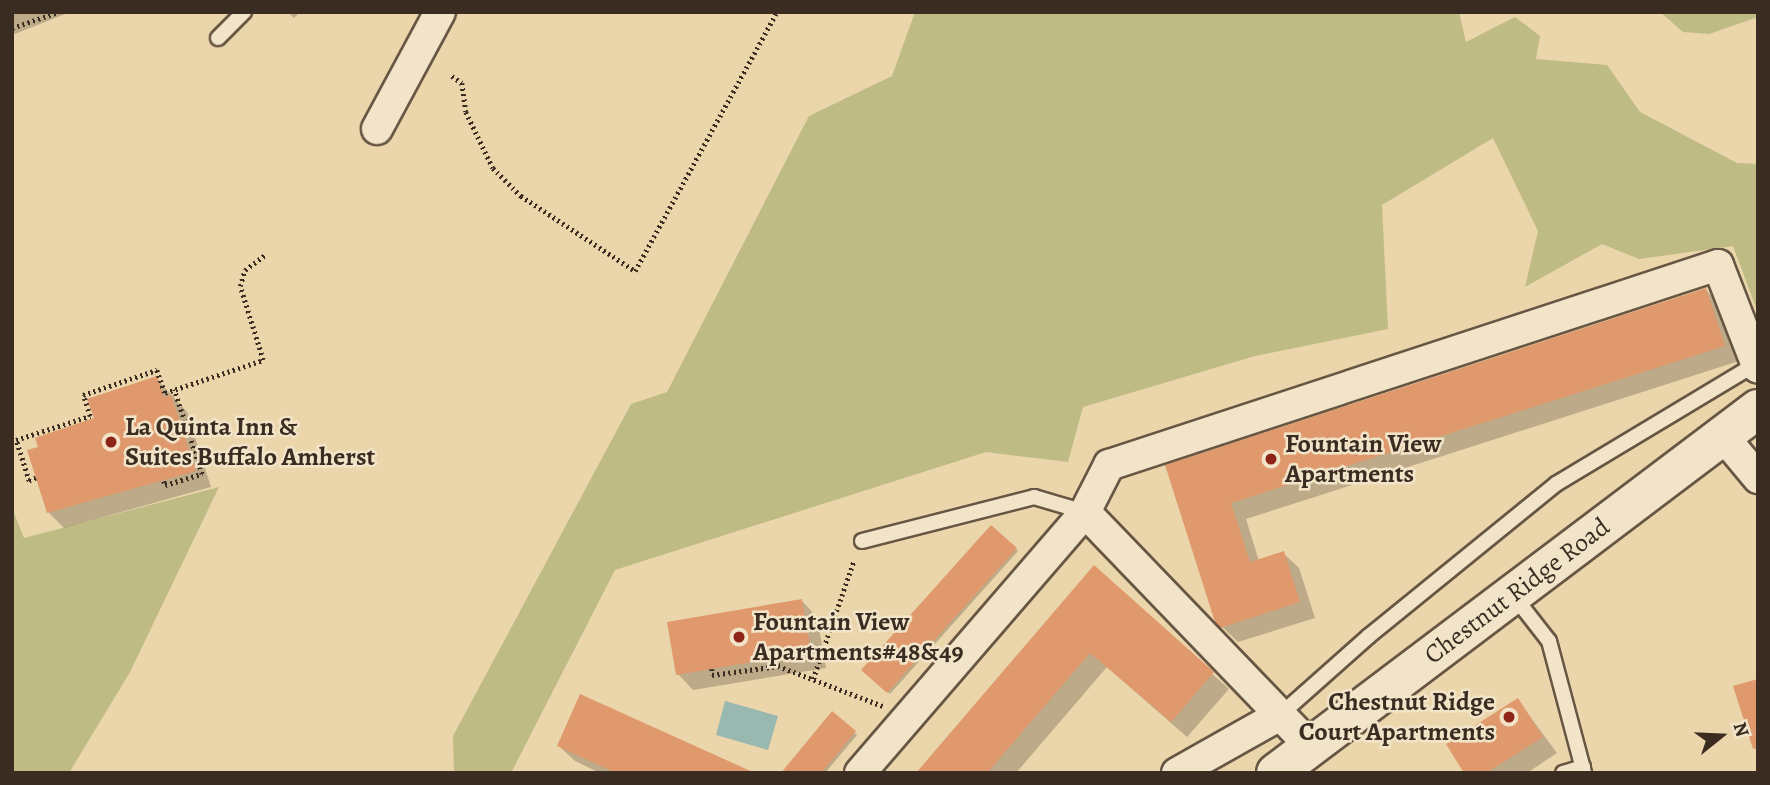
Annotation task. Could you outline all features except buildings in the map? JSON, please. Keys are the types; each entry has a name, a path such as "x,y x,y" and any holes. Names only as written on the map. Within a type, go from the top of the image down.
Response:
{"street":[{"path":"377,129 440,12"},
{"path":"860,773 1085,512 1109,465 1718,265 1757,366"},
{"name":"Chestnut Ridge Road","path":"1276,773 1758,409"},
{"path":"1723,436 1758,478"},
{"path":"1085,512 1310,746"},
{"path":"1177,773 1280,715"}],"lane":[{"path":"218,38 244,12"},
{"path":"1280,715 1369,636 1556,484 1757,366"},
{"path":"862,541 1034,498 1085,512"},
{"path":"1512,594 1549,642 1584,770 1563,773"}],"path":[{"path":"12,28 58,12"},
{"path":"452,76 462,83 466,112 493,169 522,196 635,271 777,12"},
{"path":"36,478 29,481 16,440 90,416 83,395 126,383 157,370 164,393 262,359 240,286 245,270 265,255"},
{"path":"164,481 166,485 202,474 174,390"},
{"path":"813,679 854,561"},
{"path":"777,658 778,666"},
{"path":"712,669 712,675 778,666 878,702"}],"shaded area":[{"path":"915,12 1459,12 1466,42 1515,17 1540,36 1536,59 1607,65 1640,112 1737,163 1758,164 1758,313 1733,246 1639,259 1602,244 1525,287 1538,231 1493,138 1382,205 1388,329 1255,356 1083,407 1068,462 986,452 615,570 511,773 454,773 453,736 631,404 667,392 809,116 892,76"},
{"path":"1660,12 1758,12 1758,17 1709,34 1683,32"},
{"path":"219,487 130,672 69,773 12,773 12,508 24,538"}],"water":[{"path":"725,701 778,716 768,750 716,735"}],"place":[{"name":"La Quinta Inn & Suites Buffalo Amherst","path":"111,442"},
{"name":"Fountain View Apartments","path":"1271,459"},
{"name":"Fountain View Apartments#48&49","path":"739,637"},
{"name":"Chestnut Ridge Court Apartments","path":"1509,717"}]}
